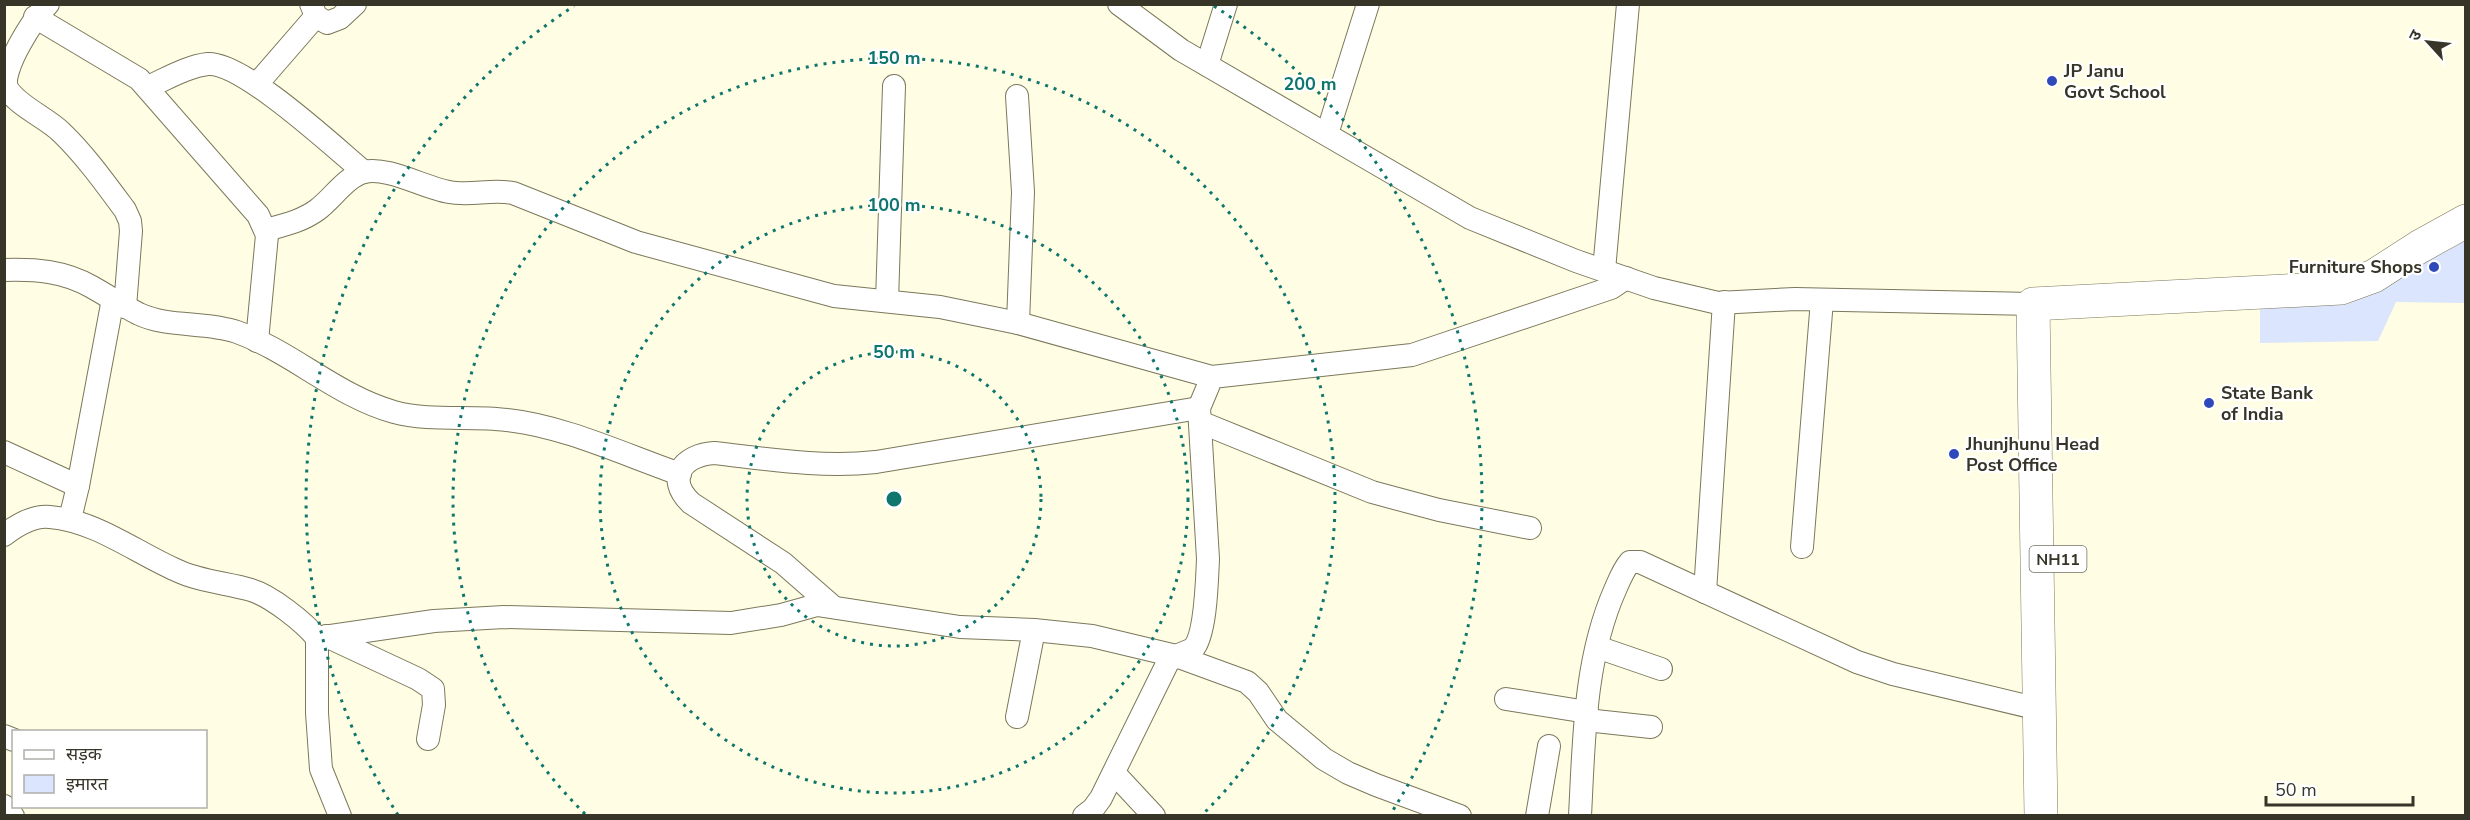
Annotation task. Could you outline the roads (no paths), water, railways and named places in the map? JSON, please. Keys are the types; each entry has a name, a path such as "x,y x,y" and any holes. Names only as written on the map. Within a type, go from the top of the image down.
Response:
{"highway":[{"path":"2042,303 2342,288 2374,276 2466,221"},
{"name":"NH11","path":"2041,816 2039,709 2042,303"},
{"name":"NH11","path":"2042,303 2058,561 2060,816"}],"street":[{"path":"257,84 313,10 327,23 333,22 355,4"},
{"path":"1119,4 1181,50 1470,218 1654,288 1724,302 1822,300 2042,303"},
{"path":"1207,65 1226,4"},
{"path":"1327,134 1368,4"},
{"path":"1604,270 1628,4"},
{"path":"70,519 119,303 131,231 125,210 59,130 18,100 7,88 8,67 41,11 148,87 258,215 266,230 267,252 257,341"},
{"path":"148,87 198,66 210,64 224,66 257,84 364,172"},
{"path":"886,301 894,86"},
{"path":"1017,96 1023,192 1018,323"},
{"path":"266,230 299,221 315,212 354,177 364,172 387,173 448,192 513,193 636,242 834,296 940,307 1018,323 1212,377 1412,355 1611,288 1626,278"},
{"path":"4,270 31,269 62,274 157,320 214,326 257,341 348,392 393,411 411,415 506,420 531,424 556,430 680,474"},
{"path":"1802,547 1822,300"},
{"path":"1705,592 1724,302"},
{"path":"1084,816 1101,798 1168,662 1176,656 1189,652 1197,644 1207,584 1208,559 1199,415 1212,377"},
{"path":"831,605 783,563 681,493 678,485 680,474 691,458 700,454 714,453 806,464 853,465 1199,415 1372,492 1439,510 1530,528"},
{"path":"4,452 78,486"},
{"path":"4,536 30,519 47,516 70,519 134,547 177,571 255,591 304,622 322,637 418,679 433,690 434,705 428,740"},
{"path":"1580,816 1586,716 1597,647 1609,604 1630,562 1640,562 1857,662 1893,674 2039,709"},
{"path":"322,637 434,621 504,617 731,623 781,615 818,605 831,605 960,627 1034,630 1092,636 1176,656 1247,682 1258,692 1278,720 1324,759 1398,805 1452,814"},
{"path":"1017,717 1034,630"},
{"path":"322,637 316,713 321,769 340,816"},
{"path":"1597,647 1661,669"},
{"path":"1506,699 1651,727"},
{"path":"1538,816 1549,746"},
{"path":"1114,773 1154,816"},
{"path":"4,806 13,816"}],"place":[{"name":"JP Janu Govt School","path":"2052,81"},
{"name":"Furniture Shops","path":"2434,267"},
{"name":"State Bank of India","path":"2209,403"},
{"name":"Jhunjhunu Head Post Office","path":"1954,454"}]}
